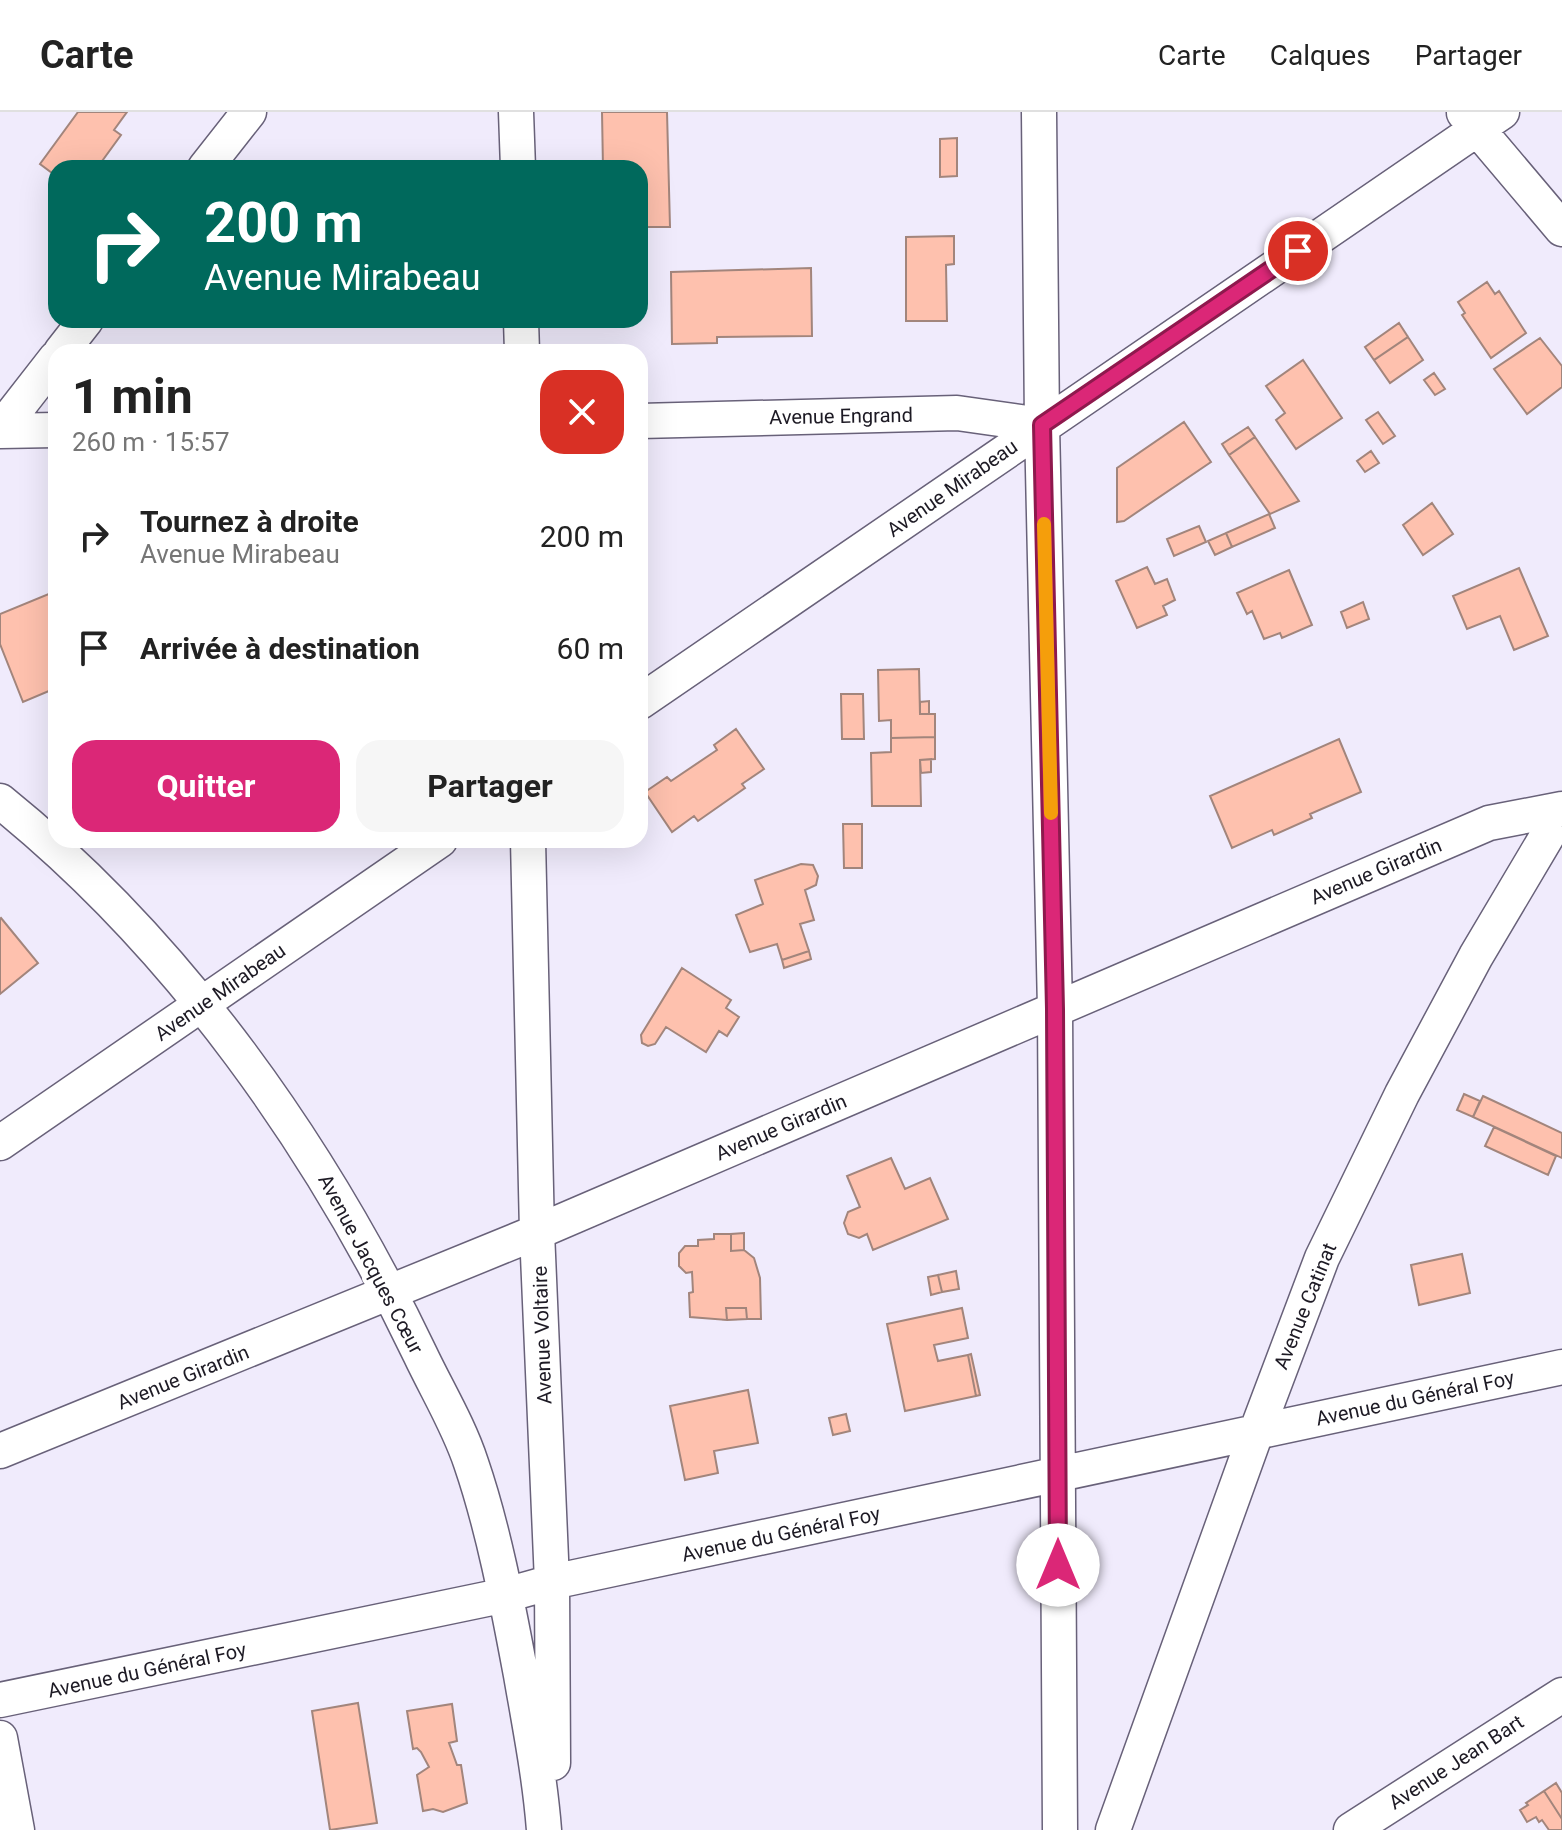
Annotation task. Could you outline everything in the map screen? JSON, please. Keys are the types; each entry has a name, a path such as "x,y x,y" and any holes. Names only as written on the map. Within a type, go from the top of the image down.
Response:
{"street":[{"path":"211,160 249,112"},
{"path":"516,112 518,160"},
{"path":"1039,112 1042,425 1055,1009 1060,1830"},
{"path":"1481,118 1562,229"},
{"name":"Avenue Mirabeau","path":"648,696 1481,118"},
{"path":"67,344 80,328"},
{"path":"0,430 48,368"},
{"name":"Avenue Engrand","path":"648,421 957,413 1042,425"},
{"path":"0,430 48,430"},
{"name":"Avenue Jacques Cœur","path":"0,801 48,845"},
{"name":"Avenue Girardin","path":"0,1451 537,1232 1489,823 1562,810"},
{"name":"Avenue Catinat","path":"1113,1830 1322,1258 1402,1094 1476,956 1562,810"},
{"name":"Avenue Jacques Cœur","path":"52,848 122,912 201,1005 303,1142 391,1293 471,1462 506,1595 541,1787 544,1830"},
{"name":"Avenue Mirabeau","path":"0,1143 428,848"},
{"name":"Avenue Voltaire","path":"528,848 537,1232 552,1582 554,1830"},
{"name":"Avenue du Général Foy","path":"0,1700 506,1595 552,1582 1562,1367"},
{"name":"Avenue Jean Bart","path":"1351,1830 1562,1695"},
{"path":"0,1738 17,1830"}],"building":[{"path":"78,112 127,112 114,130 121,135 103,160 48,160 48,170 40,164"},
{"path":"602,112 667,112 670,227 648,227 648,160 603,160"},
{"path":"957,138 957,176 940,177 940,139"},
{"path":"954,236 954,264 946,265 947,321 906,321 906,237"},
{"path":"811,268 812,336 717,337 717,343 672,344 671,272"},
{"path":"1487,282 1495,294 1499,291 1526,333 1491,358 1462,315 1465,313 1458,302"},
{"path":"1399,323 1408,337 1374,360 1365,347"},
{"path":"1408,337 1423,360 1390,383 1374,360"},
{"path":"1540,338 1562,366 1562,387 1527,414 1494,369"},
{"path":"1303,360 1342,418 1296,449 1276,420 1285,413 1266,386"},
{"path":"1434,373 1445,389 1435,395 1424,380"},
{"path":"1378,412 1395,436 1383,444 1366,420"},
{"path":"1184,422 1211,462 1124,521 1117,522 1117,468"},
{"path":"1248,427 1255,437 1229,455 1222,444"},
{"path":"1255,437 1299,501 1270,514 1229,455"},
{"path":"1371,451 1379,463 1365,472 1357,461"},
{"path":"1432,503 1453,534 1423,555 1403,525"},
{"path":"1269,514 1275,528 1232,547 1226,533"},
{"path":"1199,526 1206,542 1174,556 1167,539"},
{"path":"1226,533 1232,547 1215,555 1208,541"},
{"path":"1147,567 1155,584 1167,579 1175,600 1163,606 1167,615 1137,628 1116,581"},
{"path":"1519,568 1548,636 1514,650 1500,616 1467,629 1453,596"},
{"path":"1289,570 1312,625 1282,638 1280,633 1264,639 1252,611 1247,614 1237,593"},
{"path":"48,594 48,691 23,702 0,644 0,614"},
{"path":"1363,602 1369,619 1347,628 1341,612"},
{"path":"919,669 920,714 935,714 935,737 891,738 891,720 879,721 878,670"},
{"path":"841,694 863,694 864,739 842,739"},
{"path":"929,701 929,714 920,714 920,702"},
{"path":"736,729 764,769 742,784 745,788 698,821 694,816 672,832 648,796 648,790 667,777 671,781 717,750 714,745"},
{"path":"935,737 935,759 920,760 921,806 872,806 871,753 891,752 891,738"},
{"path":"1339,739 1361,792 1310,814 1312,818 1274,835 1272,830 1232,848 1210,796"},
{"path":"931,759 931,772 921,773 920,760"},
{"path":"843,824 862,824 862,868 844,868"},
{"path":"801,864 813,865 818,876 816,885 805,890 814,920 800,924 809,951 782,960 777,944 750,952 736,915 763,904 755,880"},
{"path":"0,919 38,963 0,994"},
{"path":"809,951 811,959 784,968 782,960"},
{"path":"682,968 731,1000 726,1008 739,1017 727,1036 719,1031 706,1052 666,1027 655,1044 648,1046 642,1043 641,1035"},
{"path":"1464,1094 1480,1101 1473,1117 1457,1110"},
{"path":"1483,1096 1562,1133 1562,1158 1473,1117"},
{"path":"1494,1127 1556,1156 1548,1175 1485,1146"},
{"path":"891,1158 905,1189 930,1178 948,1219 873,1250 867,1234 859,1238 848,1234 844,1223 848,1212 860,1207 847,1176"},
{"path":"744,1233 744,1250 731,1251 731,1234"},
{"path":"714,1234 731,1234 731,1251 744,1250 754,1258 760,1278 761,1319 747,1319 746,1308 726,1308 727,1320 690,1317 692,1272 686,1273 679,1266 679,1253 685,1246 698,1246 698,1240 714,1239"},
{"path":"1462,1254 1470,1293 1419,1305 1411,1265"},
{"path":"956,1271 959,1289 942,1292 938,1275"},
{"path":"938,1275 942,1292 931,1295 928,1277"},
{"path":"726,1308 746,1308 747,1319 727,1320"},
{"path":"962,1308 968,1338 934,1345 938,1361 968,1355 976,1396 905,1411 887,1324"},
{"path":"971,1354 980,1395 976,1396 968,1355"},
{"path":"748,1390 758,1443 714,1451 718,1473 685,1480 670,1406"},
{"path":"846,1414 850,1431 833,1435 829,1418"},
{"path":"358,1703 377,1823 330,1830 312,1711"},
{"path":"452,1704 457,1741 449,1743 457,1765 461,1765 467,1803 443,1812 433,1809 423,1811 417,1775 429,1767 421,1752 413,1749 407,1711"},
{"path":"1556,1783 1562,1793 1562,1819 1544,1791"},
{"path":"1544,1791 1562,1819 1562,1830 1549,1830 1536,1817 1527,1822 1520,1810"}],"slow traffic":[{"path":"1044,524 1051,813"}],"route":[{"path":"1058,1565 1055,1009 1042,425 1298,251"}]}
